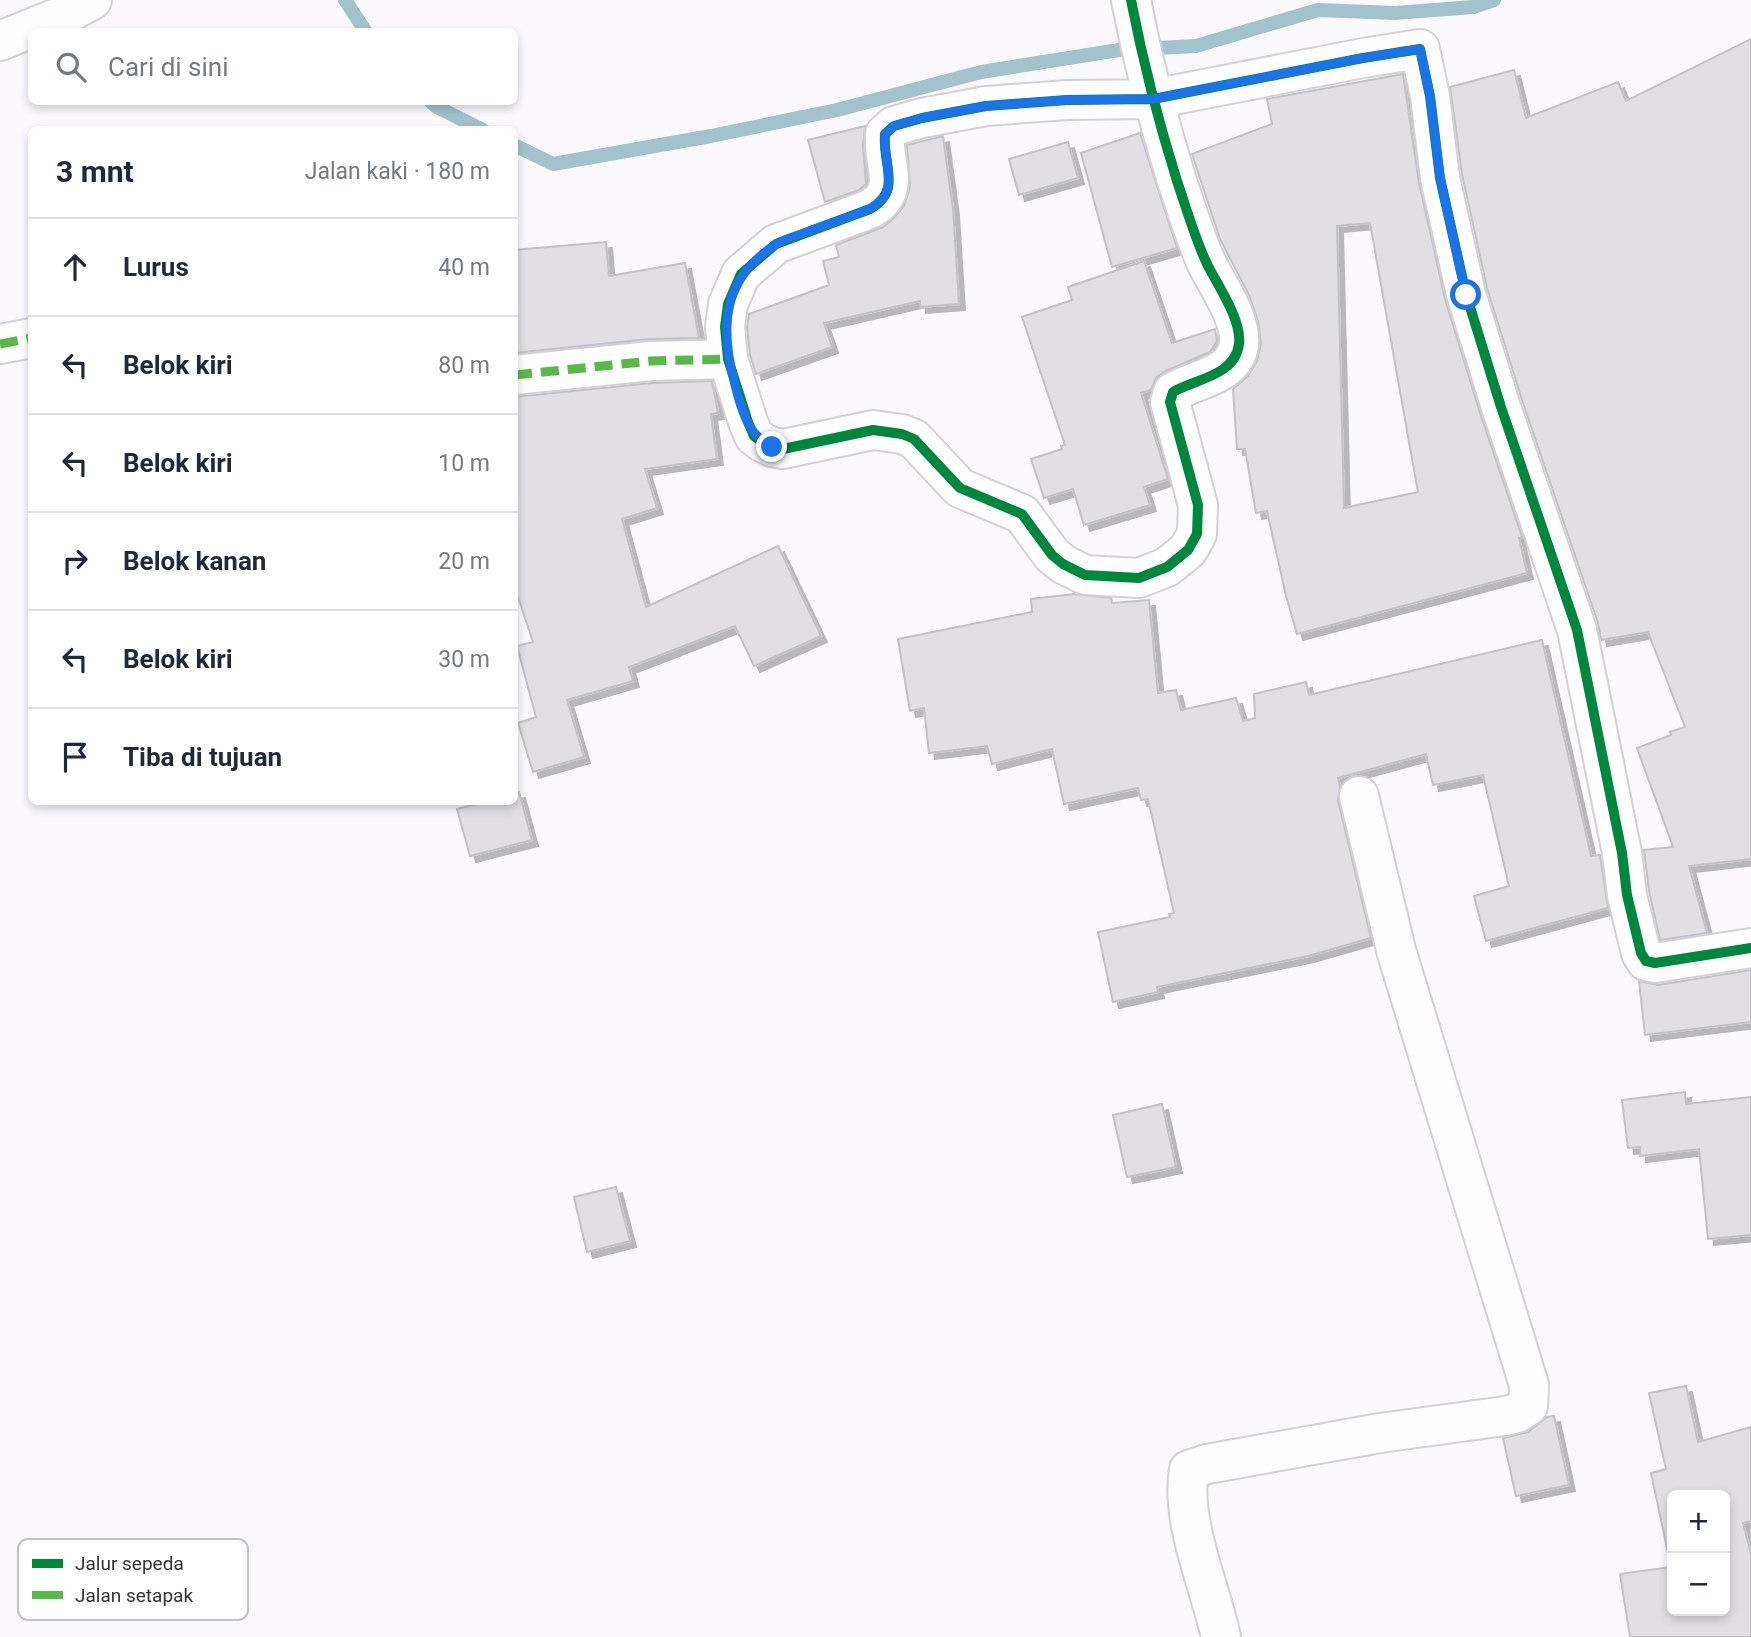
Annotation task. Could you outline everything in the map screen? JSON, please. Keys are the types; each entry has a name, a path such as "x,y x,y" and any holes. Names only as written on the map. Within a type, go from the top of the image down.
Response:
{"street":[{"path":"32,28 92,0"},
{"path":"1134,16 1149,87 1198,246 1238,326 1239,344 1227,366 1182,386 1173,392 1171,397 1171,409 1198,505 1197,534 1188,550 1167,567 1139,578 1085,575 1052,555 1022,514 960,488 914,439 902,434 873,430 783,449 772,447 754,436 738,397 728,359 725,327 728,304 741,274 776,244 870,209 883,201 889,188 885,134 894,126 986,106 1067,100 1149,87 1420,49 1430,96 1440,177 1466,295 1577,630 1622,853 1627,895 1641,953 1646,961 1655,963 1751,948"},
{"path":"0,41 28,30"},
{"path":"0,344 28,339"},
{"path":"518,375 651,362 728,359"},
{"path":"1221,1637 1213,1601 1194,1542 1187,1487 1189,1470 1207,1464 1380,1433 1505,1416 1528,1406 1530,1399 1529,1385 1396,950 1359,796"}],"building":[{"path":"1751,39 1751,859 1689,866 1707,933 1660,940 1649,891 1644,850 1673,847 1637,748 1685,727 1648,632 1601,640 1598,623 1487,288 1462,174 1450,87 1514,70 1526,118 1618,82 1626,101"},
{"path":"1403,74 1419,183 1445,299 1522,537 1519,538 1527,573 1297,634 1267,511 1256,513 1245,449 1237,449 1233,389 1248,376 1257,361 1261,344 1258,321 1249,295 1220,239 1192,154 1272,124 1267,99","holes":["1370,223 1418,492 1344,508 1337,226"]},
{"path":"865,126 863,145 866,184 859,190 825,202 808,140"},
{"path":"1140,133 1177,248 1112,267 1081,153"},
{"path":"943,136 953,209 959,304 920,307 920,301 824,323 832,347 756,374 750,355 747,327 749,314 829,285 823,261 839,257 836,245 883,227 904,206 910,186 907,145"},
{"path":"1068,142 1078,178 1019,195 1009,159"},
{"path":"606,242 609,276 685,263 699,338 649,339 518,353 518,250"},
{"path":"1144,261 1172,343 1215,329 1217,341 1210,352 1163,372 1156,378 1151,390 1141,393 1168,479 1144,487 1150,505 1084,525 1073,489 1044,498 1031,459 1062,449 1061,446 1065,445 1022,317 1072,300 1068,287"},
{"path":"712,381 718,413 711,414 717,459 645,469 657,508 622,519 646,607 778,546 821,636 754,666 735,626 629,667 633,681 567,700 584,757 533,772 518,723 536,717 518,650 518,646 533,642 518,597 518,397 652,383"},
{"path":"1075,594 1111,598 1112,603 1149,600 1158,693 1176,690 1181,710 1236,698 1243,721 1255,718 1254,694 1306,682 1309,695 1542,640 1591,856 1600,855 1608,908 1486,941 1474,896 1509,886 1483,775 1433,785 1426,754 1338,778 1338,801 1371,938 1308,956 1157,987 1158,992 1113,1002 1098,932 1170,917 1169,914 1174,913 1148,799 1141,800 1138,788 1064,804 1052,749 992,764 987,746 929,753 924,708 910,711 898,639 1032,612 1031,599"},
{"path":"518,792 532,840 470,856 457,809 473,805 518,805"},
{"path":"1751,970 1751,1022 1645,1035 1639,981 1658,985"},
{"path":"1685,1092 1686,1104 1751,1097 1751,1235 1708,1239 1699,1149 1640,1156 1640,1147 1628,1148 1622,1100"},
{"path":"1162,1104 1176,1167 1127,1177 1113,1115"},
{"path":"616,1187 630,1241 587,1252 574,1197"},
{"path":"1686,1386 1698,1442 1751,1427 1751,1521 1743,1523 1751,1554 1751,1637 1630,1637 1620,1574 1667,1568 1667,1616 1730,1616 1730,1490 1667,1490 1667,1548 1651,1473 1666,1469 1649,1393"},
{"path":"1554,1416 1569,1485 1516,1496 1503,1438 1528,1432 1547,1417"}],"waterway":[{"path":"345,0 363,28"},
{"path":"518,147 553,164 837,110 981,72 1119,50 1196,46 1318,10 1395,13 1473,7 1494,0"},
{"path":"435,105 475,126"}],"marked path":[{"path":"0,344 28,339"},
{"path":"518,375 651,361 728,359"}],"cycle path":[{"path":"1131,0 1151,91 1157,113 1163,136 1177,181 1199,245 1229,304 1239,335 1236,355 1230,363 1213,375 1173,392 1170,402 1198,505 1197,534 1188,550 1167,567 1139,578 1085,575 1052,555 1022,514 960,488 914,439 902,434 873,430 783,449 772,447 754,436 728,359 725,327 728,304 741,274 776,244 870,209 880,202 886,194 889,176 885,134 894,126 986,106 1067,100 1153,99 1363,58 1420,49 1430,96 1440,178 1466,294 1501,407 1577,630 1622,853 1627,895 1641,953 1646,961 1655,963 1751,948"}],"route":[{"path":"772,447 754,436 738,397 728,359 725,327 728,304 741,274 776,244 870,209 883,201 889,188 885,134 894,126 922,118 986,106 1067,100 1153,99 1420,49 1430,96 1440,177 1466,295"}]}
